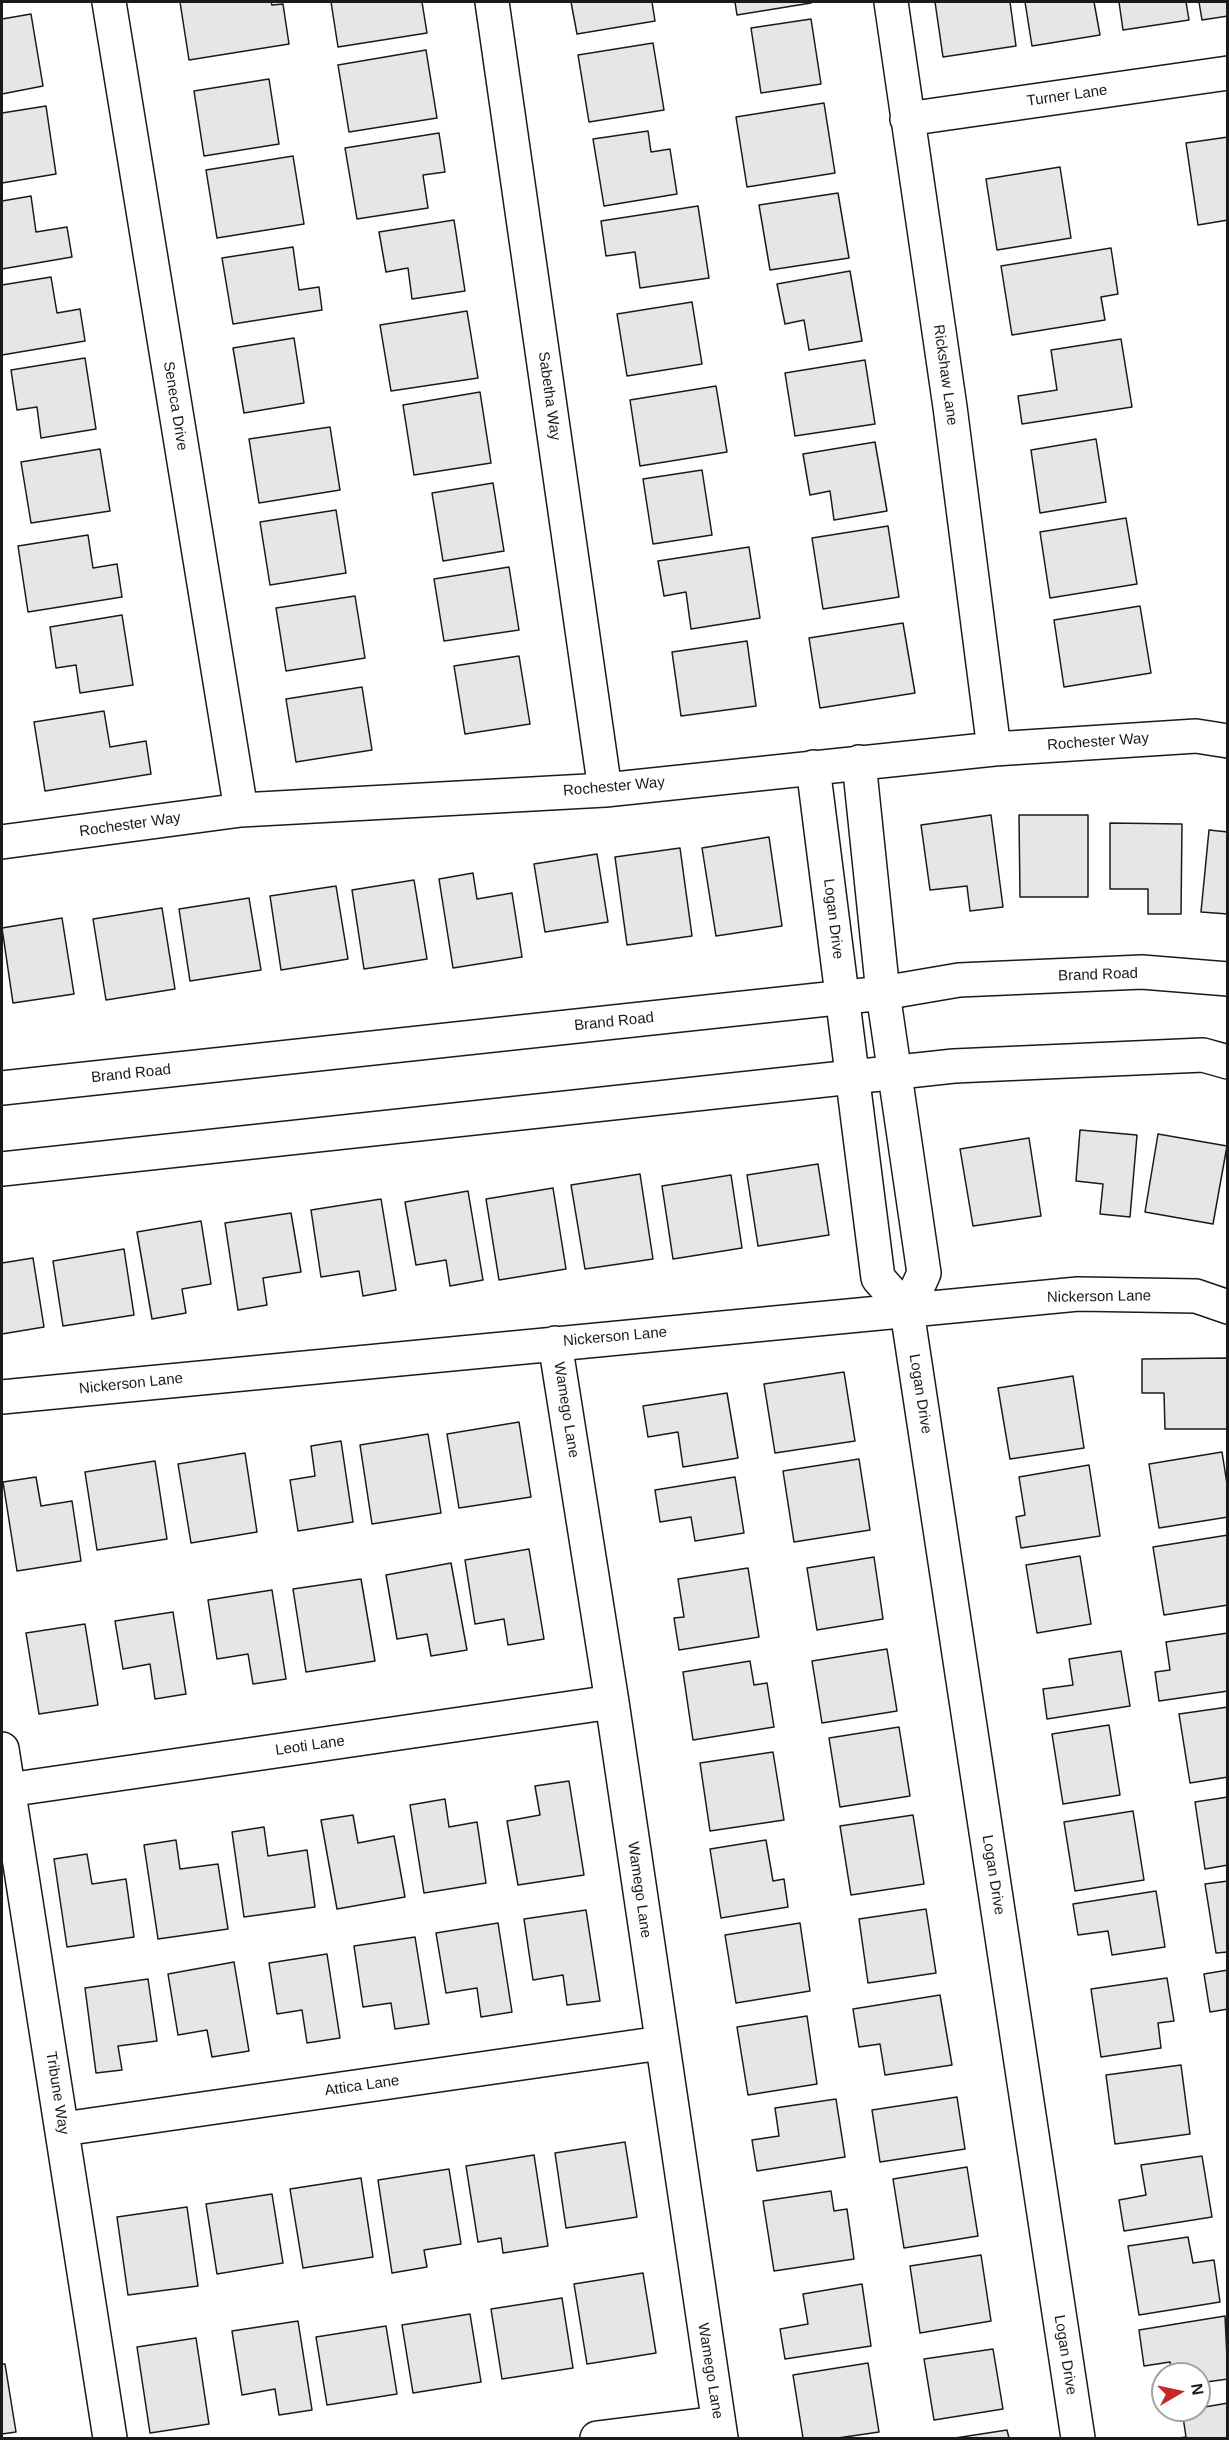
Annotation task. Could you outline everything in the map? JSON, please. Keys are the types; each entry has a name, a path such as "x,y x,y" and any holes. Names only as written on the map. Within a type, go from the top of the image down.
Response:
{"street":[{"name":"Seneca Drive","path":"109,2 241,810"},
{"name":"Sabetha Way","path":"492,2 605,790"},
{"name":"Rickshaw Lane","path":"891,2 950,407 994,749"},
{"name":"Turner Lane","path":"907,119 1227,72"},
{"name":"Rochester Way","path":"2,842 241,810 605,790 994,749 1196,736 1227,741"},
{"path":"859,762 883,993 924,1273 908,1311"},
{"name":"Logan Drive","path":"813,767 878,1278 908,1311 1078,2439"},
{"name":"Brand Road","path":"2,1088 883,993 959,980 1130,973 1227,979"},
{"path":"2,1169 954,1066 1203,1055 1227,1062"},
{"name":"Nickerson Lane","path":"2,1397 1078,1294 1196,1296 1227,1307"},
{"name":"Wamego Lane","path":"555,1343 612,1702 719,2431"},
{"name":"Leoti Lane","path":"8,1790 612,1702"},
{"name":"Tribune Way","path":"2,1749 110,2439"},
{"name":"Attica Lane","path":"63,2129 661,2043"},
{"path":"597,2439 719,2431"}],"building":[{"path":"180,2 283,4 289,44 189,60"},
{"path":"331,2 422,2 427,33 338,47"},
{"path":"571,2 652,2 655,21 577,34"},
{"path":"735,2 811,2 811,3 737,15"},
{"path":"935,2 1010,2 1016,46 943,57"},
{"path":"1025,2 1094,2 1100,35 1032,46"},
{"path":"1119,2 1186,2 1189,20 1123,30"},
{"path":"1199,2 1228,2 1228,16 1202,20"},
{"path":"31,14 43,86 2,94 2,19"},
{"path":"811,19 821,84 761,93 751,28"},
{"path":"653,43 664,110 589,122 578,55"},
{"path":"426,50 437,118 349,132 338,65"},
{"path":"269,79 279,144 204,156 194,91"},
{"path":"824,103 835,173 747,187 736,117"},
{"path":"46,106 56,174 2,183 2,113"},
{"path":"648,131 651,152 670,149 677,194 604,206 593,139"},
{"path":"439,133 445,172 423,175 428,208 357,219 345,148"},
{"path":"1228,137 1228,220 1198,225 1186,143"},
{"path":"293,156 304,224 217,238 206,170"},
{"path":"1060,167 1071,238 997,250 986,179"},
{"path":"838,193 849,258 770,270 759,205"},
{"path":"31,196 36,232 67,227 72,257 2,269 2,201"},
{"path":"698,206 709,278 640,288 635,252 606,256 601,221"},
{"path":"454,220 465,291 412,299 408,268 386,272 379,232"},
{"path":"293,247 299,290 319,287 322,310 233,324 222,258"},
{"path":"1111,248 1118,294 1101,297 1105,320 1012,335 1001,266"},
{"path":"850,271 862,341 809,350 804,320 785,324 777,284"},
{"path":"51,277 57,313 80,309 85,341 2,355 2,285"},
{"path":"692,302 702,364 627,376 617,314"},
{"path":"467,311 478,378 391,391 380,325"},
{"path":"294,338 304,403 244,413 233,348"},
{"path":"1121,339 1132,407 1022,424 1018,396 1057,390 1051,350"},
{"path":"85,358 96,429 41,438 37,407 17,410 11,370"},
{"path":"865,360 875,424 795,436 785,373"},
{"path":"716,386 727,452 640,466 630,400"},
{"path":"480,392 491,463 414,475 403,405"},
{"path":"330,427 340,490 259,503 249,439"},
{"path":"1096,439 1106,502 1040,513 1031,450"},
{"path":"875,442 887,511 834,520 830,491 810,495 803,454"},
{"path":"100,449 110,511 31,523 21,462"},
{"path":"702,470 712,535 653,544 643,479"},
{"path":"493,483 504,551 443,561 432,493"},
{"path":"336,510 346,573 270,585 260,522"},
{"path":"1126,518 1137,584 1050,598 1040,532"},
{"path":"888,526 899,597 823,609 812,538"},
{"path":"88,535 93,568 117,564 122,597 28,612 18,546"},
{"path":"749,547 760,618 691,629 686,592 664,596 658,561"},
{"path":"509,567 519,630 444,641 434,579"},
{"path":"355,596 365,658 286,671 276,608"},
{"path":"1140,606 1151,673 1064,687 1054,620"},
{"path":"122,615 133,685 80,693 76,665 56,668 50,627"},
{"path":"903,623 915,693 820,708 809,638"},
{"path":"747,641 756,706 681,716 672,652"},
{"path":"519,656 530,724 465,734 454,666"},
{"path":"362,687 372,750 296,762 286,699"},
{"path":"104,711 110,747 146,741 151,774 45,791 34,722"},
{"path":"991,815 1003,907 970,911 967,886 930,890 921,825"},
{"path":"1019,815 1088,815 1088,897 1020,897"},
{"path":"1110,823 1182,824 1181,914 1148,914 1148,889 1110,889"},
{"path":"1209,830 1228,832 1228,914 1201,912"},
{"path":"769,837 782,926 716,936 702,848"},
{"path":"680,848 692,936 627,945 615,857"},
{"path":"597,854 608,922 545,932 534,864"},
{"path":"473,873 477,899 512,893 522,957 453,968 439,879"},
{"path":"414,880 427,959 364,969 352,890"},
{"path":"336,886 348,959 281,970 270,896"},
{"path":"249,898 261,970 190,981 179,909"},
{"path":"162,908 175,989 106,1000 93,919"},
{"path":"62,918 74,994 13,1003 2,928"},
{"path":"1080,1130 1137,1135 1130,1217 1100,1214 1103,1184 1076,1181"},
{"path":"1158,1134 1227,1146 1213,1224 1145,1212"},
{"path":"1029,1138 1041,1216 973,1226 960,1149"},
{"path":"818,1164 829,1235 758,1246 747,1175"},
{"path":"640,1174 653,1259 585,1269 571,1185"},
{"path":"731,1175 742,1248 673,1259 662,1186"},
{"path":"553,1188 566,1269 499,1280 486,1199"},
{"path":"468,1191 483,1280 450,1286 446,1260 416,1265 405,1202"},
{"path":"381,1199 396,1290 363,1296 359,1271 321,1277 311,1210"},
{"path":"291,1213 301,1272 263,1278 267,1305 238,1310 225,1223"},
{"path":"201,1221 211,1284 182,1289 186,1313 152,1319 137,1232"},
{"path":"124,1249 134,1315 63,1326 53,1261"},
{"path":"33,1258 44,1327 2,1334 2,1263"},
{"path":"1228,1358 1228,1429 1165,1429 1164,1393 1142,1393 1142,1359"},
{"path":"844,1372 855,1441 775,1453 764,1384"},
{"path":"1073,1376 1084,1448 1010,1459 998,1388"},
{"path":"727,1393 738,1458 683,1467 678,1432 648,1437 643,1406"},
{"path":"519,1422 531,1497 459,1508 447,1434"},
{"path":"428,1434 441,1513 372,1524 360,1445"},
{"path":"341,1441 353,1522 298,1531 290,1480 315,1476 311,1446"},
{"path":"1222,1452 1228,1490 1228,1517 1159,1528 1149,1464"},
{"path":"245,1453 257,1532 191,1543 178,1464"},
{"path":"859,1459 870,1530 794,1542 783,1471"},
{"path":"155,1461 167,1539 97,1550 85,1472"},
{"path":"1089,1465 1100,1536 1021,1548 1016,1517 1025,1515 1019,1477"},
{"path":"36,1477 41,1506 72,1501 81,1561 17,1571 3,1482"},
{"path":"735,1477 744,1533 695,1541 691,1517 660,1522 655,1490"},
{"path":"1228,1535 1228,1605 1164,1615 1153,1547"},
{"path":"529,1549 544,1639 508,1645 504,1619 475,1624 465,1560"},
{"path":"1080,1556 1091,1624 1037,1633 1026,1565"},
{"path":"874,1557 883,1619 817,1630 807,1568"},
{"path":"451,1563 467,1650 431,1656 427,1634 397,1639 386,1575"},
{"path":"748,1568 759,1637 679,1650 674,1618 684,1617 678,1579"},
{"path":"361,1579 375,1661 306,1672 293,1589"},
{"path":"272,1590 286,1679 253,1684 248,1654 217,1659 208,1600"},
{"path":"173,1612 186,1694 155,1699 150,1664 123,1669 115,1621"},
{"path":"85,1624 98,1705 39,1714 26,1633"},
{"path":"1228,1633 1228,1691 1159,1701 1155,1672 1170,1670 1166,1642"},
{"path":"887,1649 897,1711 822,1723 812,1661"},
{"path":"1121,1651 1130,1706 1047,1719 1043,1689 1073,1685 1069,1659"},
{"path":"750,1661 754,1685 767,1683 774,1727 693,1740 683,1672"},
{"path":"1228,1707 1228,1777 1190,1783 1179,1714"},
{"path":"1109,1725 1120,1795 1063,1804 1052,1734"},
{"path":"899,1727 910,1796 840,1807 829,1738"},
{"path":"773,1752 784,1820 710,1831 700,1763"},
{"path":"569,1781 584,1875 518,1885 507,1821 540,1815 535,1786"},
{"path":"1228,1797 1228,1865 1205,1869 1195,1802"},
{"path":"445,1799 449,1827 477,1822 486,1883 424,1893 410,1805"},
{"path":"1133,1811 1144,1880 1075,1891 1064,1822"},
{"path":"353,1815 358,1843 394,1836 405,1897 337,1909 321,1820"},
{"path":"913,1815 924,1884 851,1895 840,1826"},
{"path":"264,1827 268,1856 307,1850 315,1907 244,1917 232,1832"},
{"path":"176,1840 180,1869 218,1864 228,1929 158,1939 144,1845"},
{"path":"766,1840 773,1881 784,1879 788,1907 721,1918 710,1849"},
{"path":"87,1854 92,1884 126,1879 134,1937 67,1947 54,1859"},
{"path":"1228,1881 1228,1952 1216,1953 1205,1884"},
{"path":"1156,1891 1165,1947 1112,1955 1108,1931 1078,1935 1073,1904"},
{"path":"926,1909 936,1973 868,1983 859,1919"},
{"path":"586,1910 600,2001 567,2005 563,1975 533,1980 524,1919"},
{"path":"498,1923 512,2012 481,2017 477,1988 446,1993 436,1933"},
{"path":"800,1923 810,1991 736,2003 725,1935"},
{"path":"415,1937 429,2024 395,2029 391,2003 363,2007 354,1946"},
{"path":"327,1954 340,2038 307,2043 302,2010 277,2014 269,1963"},
{"path":"234,1962 249,2051 212,2057 207,2030 178,2035 168,1974"},
{"path":"1228,1970 1228,2009 1210,2012 1204,1974"},
{"path":"1167,1978 1174,2021 1158,2023 1161,2048 1101,2057 1091,1989"},
{"path":"148,1979 157,2041 118,2046 122,2070 96,2073 85,1988"},
{"path":"940,1995 952,2065 885,2075 880,2044 859,2047 853,2009"},
{"path":"807,2016 817,2084 748,2095 737,2027"},
{"path":"1181,2065 1190,2134 1115,2144 1106,2075"},
{"path":"957,2097 965,2149 880,2162 872,2110"},
{"path":"836,2099 845,2157 757,2171 752,2140 779,2136 775,2108"},
{"path":"625,2142 637,2217 566,2228 555,2153"},
{"path":"534,2155 548,2246 503,2253 501,2238 478,2242 466,2166"},
{"path":"1202,2156 1212,2217 1124,2231 1119,2200 1146,2195 1141,2165"},
{"path":"967,2167 978,2236 904,2248 893,2179"},
{"path":"449,2169 461,2244 424,2250 427,2267 392,2273 378,2180"},
{"path":"361,2178 373,2257 303,2268 290,2189"},
{"path":"831,2191 834,2211 847,2209 854,2259 774,2271 763,2201"},
{"path":"272,2194 283,2263 217,2274 206,2204"},
{"path":"187,2207 198,2286 128,2295 117,2217"},
{"path":"1188,2237 1193,2263 1214,2260 1220,2302 1139,2315 1128,2246"},
{"path":"981,2255 991,2321 920,2333 910,2266"},
{"path":"643,2273 656,2353 587,2364 574,2284"},
{"path":"862,2284 871,2346 785,2359 780,2329 808,2324 803,2294"},
{"path":"562,2298 573,2368 502,2379 491,2309"},
{"path":"470,2314 481,2382 413,2393 402,2325"},
{"path":"1225,2316 1228,2379 1211,2381 1211,2362 1151,2362 1151,2365 1144,2366 1139,2330"},
{"path":"298,2321 312,2410 279,2415 275,2389 242,2395 232,2331"},
{"path":"386,2326 397,2394 327,2405 316,2337"},
{"path":"196,2338 209,2424 150,2433 137,2347"},
{"path":"993,2349 1003,2409 934,2420 924,2359"},
{"path":"868,2363 879,2432 838,2438 803,2438 793,2375"},
{"path":"2,2364 5,2364 16,2432 2,2434"},
{"path":"1228,2403 1228,2438 1179,2438 1186,2437 1184,2422 1211,2422 1211,2406"},
{"path":"1007,2430 1009,2438 955,2438"}]}
